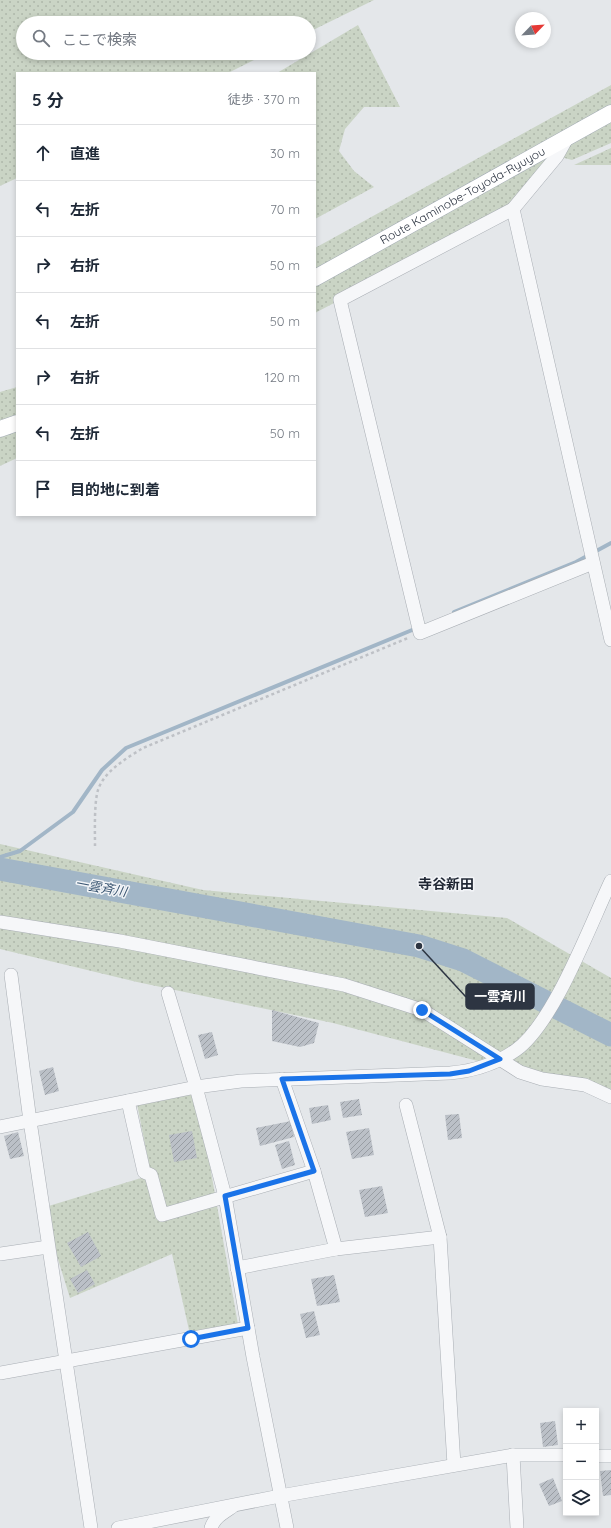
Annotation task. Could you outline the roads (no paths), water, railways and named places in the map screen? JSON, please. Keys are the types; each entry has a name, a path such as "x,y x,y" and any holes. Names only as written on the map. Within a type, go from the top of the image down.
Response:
{"main road":[{"name":"Route Kaminobe-Toyoda-Ryuyou","path":"316,277 611,114"},
{"path":"0,429 16,422"}],"street":[{"path":"567,138 557,156 513,209 340,300 420,633 593,563"},
{"path":"513,209 587,540 611,640"},
{"path":"0,1127 196,1087 241,1081 450,1074 469,1071 500,1059 516,1050 524,1042 539,1025 554,1002 611,881"},
{"path":"0,922 128,942 344,985 422,1010 520,1072 542,1079 585,1085 611,1097"},
{"path":"11,975 48,1247 91,1528"},
{"path":"168,993 196,1087 225,1196 248,1328 287,1528"},
{"path":"282,1079 314,1171 336,1249"},
{"path":"128,1101 144,1172 151,1175 162,1215 314,1171"},
{"path":"406,1106 440,1237 454,1465"},
{"path":"237,1268 336,1249 440,1237"},
{"path":"0,1254 48,1247"},
{"path":"0,1373 248,1328"},
{"path":"513,1455 517,1528"},
{"path":"118,1528 280,1496 513,1455 563,1455"},
{"path":"599,1456 611,1456"},
{"path":"211,1528 213,1522 220,1515 237,1504"}],"waterway":[{"path":"454,612 576,562 611,543"},
{"path":"0,857 20,851 73,812 102,770 126,748 417,628"},
{"name":"一雲斉川","path":"0,869 419,946 463,960 611,1035"}],"place":[{"name":"一雲斉川","path":"419,946"}],"district":[{"name":"寺谷新田","path":"446,884"}]}
